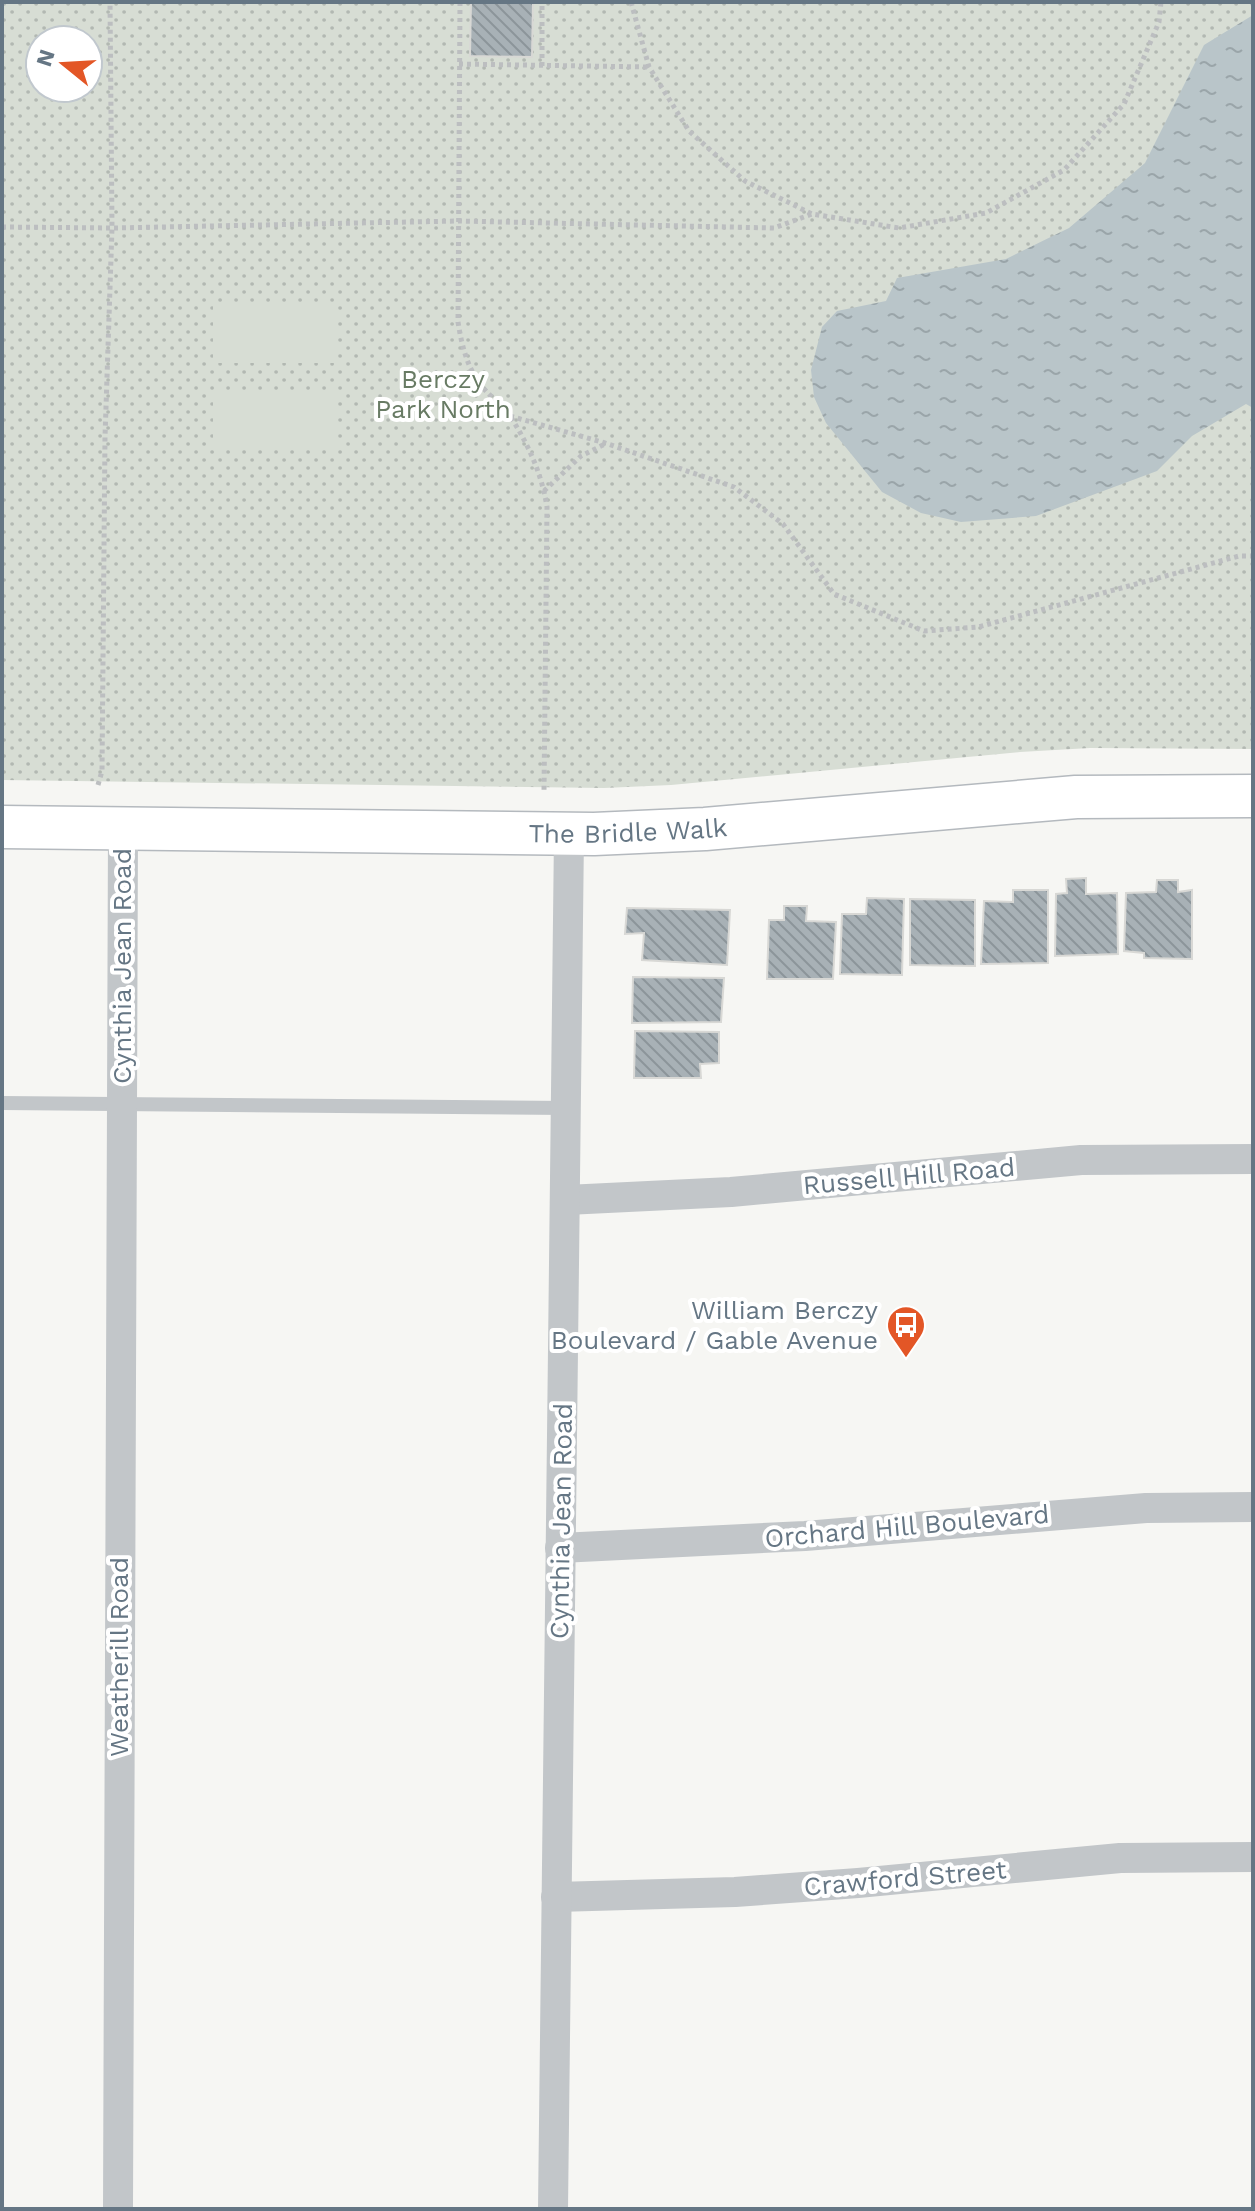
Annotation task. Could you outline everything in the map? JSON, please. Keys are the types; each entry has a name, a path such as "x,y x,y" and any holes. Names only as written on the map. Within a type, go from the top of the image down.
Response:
{"street":[{"name":"The Bridle Walk","path":"2,827 569,834 705,829 1061,797 1253,796"},
{"name":"Cynthia Jean Road","path":"121,1104 123,829"},
{"name":"Cynthia Jean Road","path":"553,2209 569,834"},
{"name":"Weatherill Road","path":"118,2209 121,1104"},
{"name":"Russell Hill Road","path":"566,1200 731,1192 1081,1160 1253,1159"},
{"name":"Orchard Hill Boulevard","path":"560,1548 805,1536 1132,1509 1253,1507"},
{"name":"Crawford Street","path":"556,1897 735,1892 1120,1858 1253,1857"}],"lane":[{"path":"2,1103 567,1108"}],"path":[{"path":"98,785 102,771 105,437 112,228 110,2"},
{"path":"460,2 458,322 473,374 510,416 530,453 547,507 544,791"},
{"path":"542,2 542,66"},
{"path":"631,2 649,67 689,131 745,181 812,214 899,228 986,213 1064,170 1124,104 1159,22 1161,2"},
{"path":"459,64 649,67"},
{"path":"2,227 112,228 458,221 774,228 812,214"},
{"path":"510,416 605,443 734,487 783,524 834,594 924,631 978,627 1239,556 1253,556"},
{"path":"544,491 581,456 605,443"}],"green space":[{"name":"Berczy Park North","path":"2,2 1253,2 1253,749 1090,748 1020,752 671,785 604,788 2,780"},
{"path":"213,304 338,304 338,363 213,363"},
{"path":"213,392 338,392 338,450 213,450"}],"water":[{"path":"1253,15 1253,408 1246,404 1192,436 1157,471 1036,516 961,522 921,513 882,492 826,423 814,397 811,370 822,327 837,311 886,301 897,278 1006,259 1069,228 1145,163 1204,45"}],"building":[{"path":"471,2 533,2 532,57 470,56"},
{"path":"1086,878 1086,894 1117,893 1118,954 1055,956 1056,894 1067,893 1066,879"},
{"path":"1157,880 1178,880 1178,892 1192,890 1192,959 1144,958 1144,953 1124,951 1126,893 1156,892"},
{"path":"1013,890 1048,890 1048,963 981,964 984,901 1013,902"},
{"path":"867,898 904,899 902,975 840,974 842,914 866,914"},
{"path":"910,899 975,900 975,966 910,965"},
{"path":"784,906 807,906 806,921 836,922 833,979 767,979 769,920 784,920"},
{"path":"627,908 730,910 727,965 642,960 644,933 625,934"},
{"path":"633,977 724,978 721,1022 632,1023"},
{"path":"635,1031 719,1032 719,1063 700,1064 701,1078 634,1078"}],"place":[{"name":"William Berczy Boulevard / Gable Avenue","path":"906,1359"}]}
